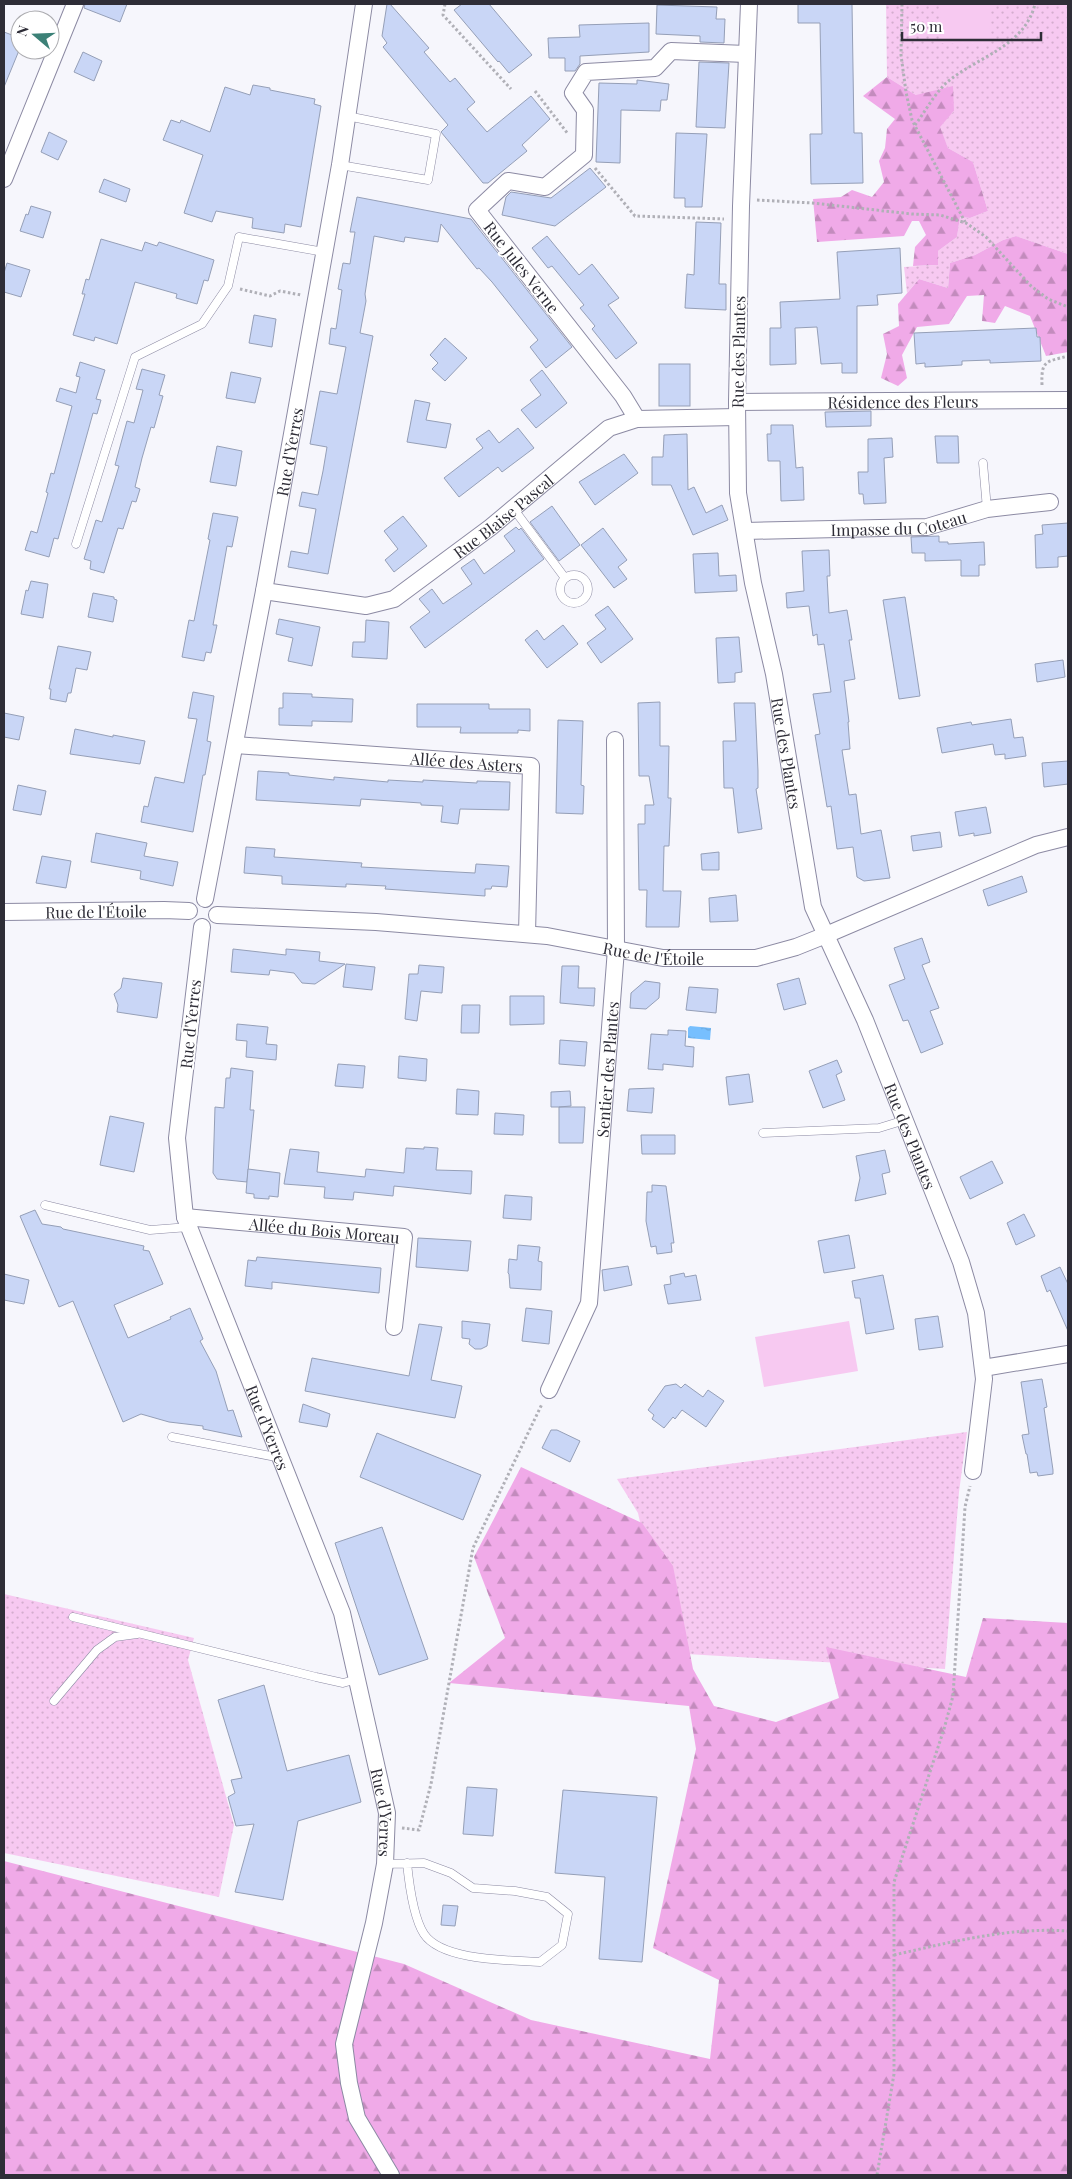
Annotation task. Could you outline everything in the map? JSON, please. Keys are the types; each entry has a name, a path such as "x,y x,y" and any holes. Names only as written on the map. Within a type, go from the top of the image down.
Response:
{"street":[{"path":"4,179 75,4"},
{"name":"Rue d'Yerres","path":"206,899 264,590 340,165 364,4"},
{"name":"Rue des Plantes","path":"749,4 741,206 737,409 738,493 754,583 774,674 812,906 866,1020 961,1262 976,1313 984,1379 973,1471"},
{"path":"584,155 585,110 573,93 586,72 655,68 671,51 746,54"},
{"name":"Rue Jules Verne","path":"584,155 545,186 508,181 477,210 623,396 637,419"},
{"name":"Résidence des Fleurs","path":"737,409 1068,400"},
{"name":"Rue Blaise Pascal","path":"264,590 366,606 394,600 513,508 609,428 637,419 737,409"},
{"name":"Impasse du Coteau","path":"745,531 927,527 987,509 1050,502"},
{"name":"Sentier des Plantes","path":"549,1389 589,1303 616,949 615,740"},
{"name":"Allée des Asters","path":"235,745 531,766 527,934"},
{"name":"Rue de l'Étoile","path":"217,915 376,922 527,934 663,958 756,958 796,947 1036,845 1068,837"},
{"path":"206,899 212,901 216,906 217,915 213,924 202,927 195,925 190,920 189,911 194,902 206,899"},
{"name":"Rue de l'Étoile","path":"4,912 189,911"},
{"name":"Rue d'Yerres","path":"202,927 177,1138 187,1222 342,1613 387,1813 385,1864 374,1923 344,2044 349,2083 357,2118 391,2175"},
{"name":"Allée du Bois Moreau","path":"187,1222 404,1237 394,1327"},
{"path":"983,1368 1068,1354"}],"lane":[{"path":"340,165 428,180 436,134 347,116"},
{"path":"76,544 135,357 202,324 228,286 239,237 324,252"},
{"path":"983,463 987,509"},
{"path":"513,508 564,578"},
{"path":"763,1133 879,1128 905,1120"},
{"path":"45,1205 150,1230 187,1222"},
{"path":"172,1437 281,1458"},
{"path":"73,1617 316,1678 343,1683 357,1679"},
{"path":"54,1701 97,1650 115,1637 142,1633"},
{"path":"385,1864 407,1863 424,1863 451,1873 473,1888 515,1891 547,1897 568,1914 562,1945 540,1962 470,1956 443,1950 424,1934 412,1897 407,1863"}],"path":[{"path":"445,4 443,15 510,89"},
{"path":"902,4 901,55 912,120 966,223"},
{"path":"915,126 949,80 1003,48 1014,38 1027,23 1035,4"},
{"path":"535,91 584,155 635,216 731,219 732,206 753,206 753,200 812,203 912,214 940,215 966,223 986,237 1031,286 1048,298 1068,307"},
{"path":"228,286 270,296 280,291 316,298"},
{"path":"1042,401 1041,369 1044,364 1068,356"},
{"path":"385,1827 419,1830 431,1784 473,1548 548,1393 546,1391 549,1389"},
{"path":"877,2175 894,2074 894,1882 953,1696 965,1507 973,1471"},
{"path":"894,1955 963,1939 1040,1929 1068,1931"}],"shaded area":[{"path":"886,4 1068,4 1068,254 1016,236 1003,240 975,255 950,263 948,288 919,279 907,293 904,267 937,265 938,251 957,237 960,217 970,218 988,211 973,162 948,148 939,127 954,111 916,95 887,77"},
{"path":"941,4 991,4 989,45 940,43"},
{"path":"849,1321 858,1371 764,1387 755,1337"},
{"path":"967,1432 959,1492 945,1669 669,1653 638,1513 617,1479"},
{"path":"4,1594 194,1638 188,1660 234,1825 219,1897 4,1853"}],"green space":[{"path":"887,77 916,95 953,86 954,111 940,127 948,148 973,162 988,211 970,218 960,217 957,237 938,251 938,265 913,266 915,247 926,235 919,221 912,221 904,236 817,242 813,199 841,197 852,190 872,197 884,182 879,161 885,148 887,129 895,119 863,96"},
{"path":"1016,236 1068,254 1068,352 1046,356 1030,316 1005,306 995,323 982,321 984,295 967,296 949,324 917,327 902,355 907,378 898,386 881,378 887,354 883,334 899,326 898,304 919,279 948,288 950,263 975,255 1003,240"},
{"path":"521,1467 642,1523 673,1566 693,1669 714,1706 776,1722 839,1698 826,1647 966,1677 983,1618 1068,1623 1068,2175 4,2175 4,1861 404,1964 531,2020 710,2059 719,1980 653,1948 696,1749 689,1706 449,1683 505,1638 474,1557"}],"water":[{"path":"690,1026 711,1028 710,1040 688,1038 688,1028"}],"building":[{"path":"85,4 127,4 120,22 84,8"},
{"path":"387,4 390,4 429,48 424,52 450,82 455,78 475,102 467,109 487,132 531,96 550,119 522,145 527,151 488,183 483,183 441,132 448,125 383,47 387,43 382,36"},
{"path":"462,4 489,4 532,55 509,73 454,10"},
{"path":"798,4 852,4 854,133 862,133 863,183 811,184 810,134 822,134 820,23 798,23"},
{"path":"657,5 717,7 716,19 725,19 724,43 700,42 700,36 656,34"},
{"path":"649,23 649,52 580,56 580,64 575,71 565,71 565,58 549,58 548,38 580,37 579,25"},
{"path":"4,32 10,34 10,60 15,60 4,87"},
{"path":"83,52 102,61 94,81 74,72"},
{"path":"699,62 729,63 725,128 696,127"},
{"path":"637,80 669,84 667,100 661,100 660,111 621,110 620,163 596,162 599,83 637,84"},
{"path":"253,85 315,99 314,104 321,106 301,227 285,224 284,233 252,228 253,218 216,211 212,222 184,213 203,155 163,140 171,120 180,123 181,120 210,132 225,87 250,95"},
{"path":"49,132 67,141 58,160 41,152"},
{"path":"676,133 707,134 702,207 685,207 685,198 674,198"},
{"path":"590,168 606,187 555,226 502,215 506,197 511,192 551,198"},
{"path":"104,179 130,189 126,202 99,192"},
{"path":"357,197 471,219 572,347 546,368 530,347 538,340 492,282 479,268 477,269 441,224 438,242 405,237 404,242 374,236 360,333 373,336 328,574 288,567 291,551 308,554 316,509 299,506 302,492 318,495 323,471 327,447 310,444 320,391 337,394 346,347 329,344 331,328 336,329 342,290 338,289 343,263 350,264 355,232 350,232"},
{"path":"31,206 51,212 43,238 20,231"},
{"path":"696,222 721,223 719,284 726,284 726,310 685,308 687,274 694,275"},
{"path":"547,236 579,275 592,264 619,298 608,305 637,343 616,359 592,329 595,326 580,308 584,305 552,266 548,268 532,248"},
{"path":"101,239 142,251 145,242 157,246 159,242 214,260 208,281 204,280 197,304 176,298 177,294 135,282 117,344 95,337 94,341 73,335 85,294 82,294 86,279 89,280"},
{"path":"900,248 902,293 877,295 878,305 857,306 857,373 842,373 842,363 821,364 817,327 795,328 796,364 770,365 770,328 781,328 780,302 840,299 837,252"},
{"path":"7,263 30,270 21,297 4,292 4,273"},
{"path":"254,315 276,319 272,347 249,343"},
{"path":"1036,328 1037,337 1040,337 1041,361 990,363 990,360 962,361 962,365 925,367 925,363 916,364 914,333"},
{"path":"445,338 467,358 445,381 432,369 438,363 430,355"},
{"path":"80,362 105,370 96,399 101,400 97,414 93,413 58,539 54,538 49,557 25,550 31,531 37,533 48,493 46,492 51,473 54,474 72,406 56,401 60,388 76,393 80,377 76,376"},
{"path":"659,364 690,364 690,406 659,406"},
{"path":"142,369 165,375 159,395 163,396 154,428 151,427 142,458 135,487 140,489 136,502 132,501 123,529 118,528 104,573 90,569 91,561 84,559 96,520 102,522 119,466 115,465 127,421 134,423 143,390 136,389"},
{"path":"542,370 567,403 536,428 521,410 541,395 530,380"},
{"path":"231,372 261,378 255,403 226,398"},
{"path":"415,400 430,403 426,420 451,424 446,448 407,442"},
{"path":"871,411 871,426 826,427 825,412"},
{"path":"771,425 793,425 796,468 803,467 804,500 781,501 780,461 768,461 767,434 771,434"},
{"path":"518,428 534,448 502,472 498,467 459,497 444,478 483,448 476,439 489,430 499,443"},
{"path":"687,434 688,490 694,487 706,513 722,505 728,520 693,535 671,485 652,485 652,457 663,457 664,435"},
{"path":"935,436 958,436 959,463 937,463"},
{"path":"892,438 893,457 884,458 886,503 864,504 863,494 859,494 858,472 868,472 868,439"},
{"path":"217,446 242,451 236,486 210,482"},
{"path":"624,454 638,473 595,505 579,482"},
{"path":"552,506 580,545 559,561 530,522"},
{"path":"213,513 238,517 232,547 227,546 213,625 217,625 211,653 206,652 204,661 182,657 189,620 194,621 210,540 208,539"},
{"path":"403,516 427,546 394,572 385,560 398,549 384,531"},
{"path":"1068,523 1068,556 1058,557 1058,567 1036,568 1035,535 1043,534 1042,525"},
{"path":"516,527 519,530 521,528 544,559 425,648 410,627 430,612 419,599 432,589 443,604 472,584 461,568 474,559 484,574 515,551 504,536"},
{"path":"603,528 627,560 618,567 627,579 614,588 581,545"},
{"path":"939,536 939,542 948,542 948,544 984,542 985,565 979,565 979,576 961,576 961,560 925,561 925,553 912,553 911,537"},
{"path":"829,550 830,576 827,576 829,613 847,610 852,640 849,640 855,679 844,681 850,749 842,750 849,795 856,794 861,834 881,830 890,878 864,881 857,877 853,847 837,849 831,806 827,807 815,735 820,734 813,694 831,692 824,644 818,645 817,634 813,636 809,606 787,608 786,593 804,591 802,551"},
{"path":"718,553 719,576 736,575 737,591 695,593 693,554"},
{"path":"31,581 48,584 43,618 21,614 26,590 28,591"},
{"path":"93,593 114,597 117,600 113,622 88,617"},
{"path":"905,597 920,696 899,699 883,600"},
{"path":"608,606 633,639 601,663 587,643 606,629 595,615"},
{"path":"279,619 320,627 312,666 288,661 293,638 276,634"},
{"path":"366,620 389,622 387,659 352,657 353,642 365,642"},
{"path":"563,625 578,644 547,668 525,640 537,630 544,640"},
{"path":"739,637 742,672 735,673 735,682 718,683 716,638"},
{"path":"58,646 91,652 87,670 76,668 71,693 68,693 66,702 50,699 51,689 49,689"},
{"path":"1063,660 1065,677 1037,682 1035,664"},
{"path":"193,692 214,696 207,741 211,742 193,832 141,822 144,806 148,807 155,777 184,783 197,719 188,718"},
{"path":"283,693 312,694 312,697 353,699 352,722 312,721 312,726 279,725 279,708 283,708"},
{"path":"660,702 660,746 669,746 668,798 671,798 669,846 664,846 663,891 681,891 679,927 646,927 647,890 639,890 638,824 645,824 645,805 654,805 649,776 639,776 638,703"},
{"path":"734,703 755,703 758,771 758,788 756,789 762,829 738,833 733,788 724,788 723,741 736,741"},
{"path":"417,704 489,704 489,709 530,709 530,731 518,730 518,733 460,733 461,727 417,727"},
{"path":"4,713 24,717 19,740 4,737"},
{"path":"1011,719 1014,738 1023,737 1026,756 1005,759 1005,754 995,755 993,744 942,753 937,728 971,722 972,725"},
{"path":"558,720 583,721 581,785 584,786 583,814 556,813"},
{"path":"75,729 145,741 140,764 70,754"},
{"path":"1068,761 1068,784 1044,787 1042,763"},
{"path":"258,771 289,773 289,775 334,780 334,777 388,782 388,780 423,782 423,780 477,783 477,781 510,782 509,810 460,809 458,824 441,822 443,806 421,805 421,803 361,799 360,806 256,800"},
{"path":"18,785 46,791 41,815 13,810"},
{"path":"986,807 991,833 974,836 974,833 959,836 955,812"},
{"path":"940,832 942,847 913,851 911,836"},
{"path":"96,833 147,843 144,856 178,862 173,886 140,879 141,871 91,862"},
{"path":"246,847 275,849 274,857 362,863 361,867 475,873 476,864 509,866 507,887 492,886 491,889 485,889 485,896 385,889 386,886 346,884 346,887 282,884 282,876 244,873"},
{"path":"719,852 719,870 702,870 701,854"},
{"path":"42,856 71,861 66,888 36,883"},
{"path":"1022,876 1027,892 988,906 983,890"},
{"path":"736,895 738,921 710,922 709,898"},
{"path":"922,938 930,962 922,965 939,1008 930,1011 943,1044 921,1053 908,1020 903,1021 889,985 905,979 894,948"},
{"path":"233,949 286,955 286,949 320,952 319,961 345,964 315,984 302,983 294,973 270,970 269,975 231,972"},
{"path":"346,964 375,967 372,990 343,987"},
{"path":"419,965 444,967 442,993 421,991 417,1021 405,1019 409,974 418,974"},
{"path":"562,966 579,966 578,988 595,988 594,1006 560,1003"},
{"path":"123,978 162,983 157,1018 117,1012 118,1005 114,994 121,988"},
{"path":"799,978 806,1004 784,1010 777,984"},
{"path":"645,981 660,983 659,998 646,1009 630,1008 631,993"},
{"path":"689,987 718,989 716,1013 686,1010"},
{"path":"510,996 544,996 544,1024 510,1025"},
{"path":"462,1005 480,1005 479,1033 461,1033"},
{"path":"237,1024 268,1027 266,1044 277,1045 276,1060 246,1057 247,1041 236,1040"},
{"path":"668,1030 686,1031 685,1046 694,1047 693,1067 663,1064 663,1070 648,1069 651,1034 668,1035"},
{"path":"560,1040 587,1042 585,1066 559,1064"},
{"path":"399,1056 427,1059 426,1081 398,1078"},
{"path":"837,1060 842,1072 836,1075 845,1100 823,1108 809,1071"},
{"path":"338,1064 365,1066 363,1088 335,1086"},
{"path":"231,1068 253,1071 250,1110 254,1110 247,1182 217,1179 213,1173 215,1107 224,1108 226,1078 230,1078"},
{"path":"749,1074 753,1102 729,1105 726,1077"},
{"path":"654,1088 652,1113 627,1111 629,1089"},
{"path":"457,1089 479,1091 478,1115 456,1114"},
{"path":"570,1091 571,1106 551,1107 551,1092"},
{"path":"559,1107 585,1107 583,1143 559,1143"},
{"path":"495,1113 524,1115 523,1135 494,1134"},
{"path":"110,1116 144,1123 134,1172 100,1165"},
{"path":"641,1135 675,1135 675,1154 642,1154"},
{"path":"424,1147 438,1148 436,1170 472,1171 471,1194 394,1186 393,1196 354,1192 353,1200 324,1198 325,1187 284,1184 290,1149 319,1152 317,1172 365,1177 366,1169 404,1173 406,1148 424,1149"},
{"path":"885,1150 890,1172 882,1174 886,1194 855,1201 860,1178 856,1156"},
{"path":"992,1161 1003,1183 970,1199 960,1177"},
{"path":"248,1169 280,1173 278,1197 269,1196 269,1199 254,1198 254,1194 246,1193"},
{"path":"652,1185 666,1186 674,1243 671,1243 672,1252 657,1254 656,1246 651,1247 646,1221 647,1192 652,1192"},
{"path":"505,1195 532,1197 531,1220 503,1218"},
{"path":"35,1210 42,1224 144,1246 143,1250 149,1251 163,1284 114,1305 128,1338 171,1319 170,1317 190,1308 203,1339 200,1341 216,1371 228,1411 233,1410 242,1437 203,1429 203,1426 169,1422 141,1414 123,1422 73,1301 59,1307 20,1216"},
{"path":"1024,1214 1035,1236 1016,1245 1007,1223"},
{"path":"849,1235 855,1268 824,1273 818,1241"},
{"path":"418,1238 471,1241 468,1271 416,1267"},
{"path":"518,1245 540,1247 538,1261 542,1262 541,1290 510,1288 509,1259 517,1260"},
{"path":"257,1257 381,1268 379,1293 272,1282 272,1289 245,1286 248,1260 256,1261"},
{"path":"628,1266 632,1285 604,1291 602,1270"},
{"path":"1060,1267 1068,1284 1068,1331 1050,1290 1047,1292 1041,1276"},
{"path":"684,1273 685,1277 696,1275 701,1300 668,1304 664,1285 671,1284 670,1276"},
{"path":"4,1274 29,1280 24,1304 4,1300"},
{"path":"883,1275 894,1329 866,1334 860,1298 855,1298 852,1281"},
{"path":"526,1308 552,1311 549,1344 522,1341"},
{"path":"938,1316 943,1347 919,1350 915,1319"},
{"path":"462,1321 490,1324 487,1346 475,1349 469,1344 470,1339 462,1338"},
{"path":"419,1324 442,1327 431,1380 462,1386 455,1418 305,1391 312,1358 409,1376"},
{"path":"1042,1379 1047,1407 1044,1408 1053,1474 1038,1476 1037,1472 1030,1473 1022,1435 1029,1434 1021,1382"},
{"path":"676,1384 681,1388 685,1384 703,1397 708,1390 724,1401 706,1427 682,1410 664,1428 652,1419 654,1415 648,1410 665,1386"},
{"path":"303,1404 330,1414 327,1427 299,1422"},
{"path":"551,1430 557,1430 580,1441 570,1462 542,1448"},
{"path":"377,1433 481,1475 463,1520 360,1477"},
{"path":"382,1527 428,1659 379,1675 335,1543"},
{"path":"264,1685 287,1771 349,1755 361,1802 298,1821 283,1900 235,1892 254,1824 236,1826 228,1797 235,1793 231,1780 242,1778 218,1700"},
{"path":"467,1787 497,1789 493,1836 463,1834"},
{"path":"563,1790 657,1797 642,1962 599,1959 605,1877 555,1873"},
{"path":"443,1905 458,1906 455,1926 441,1925"}]}
